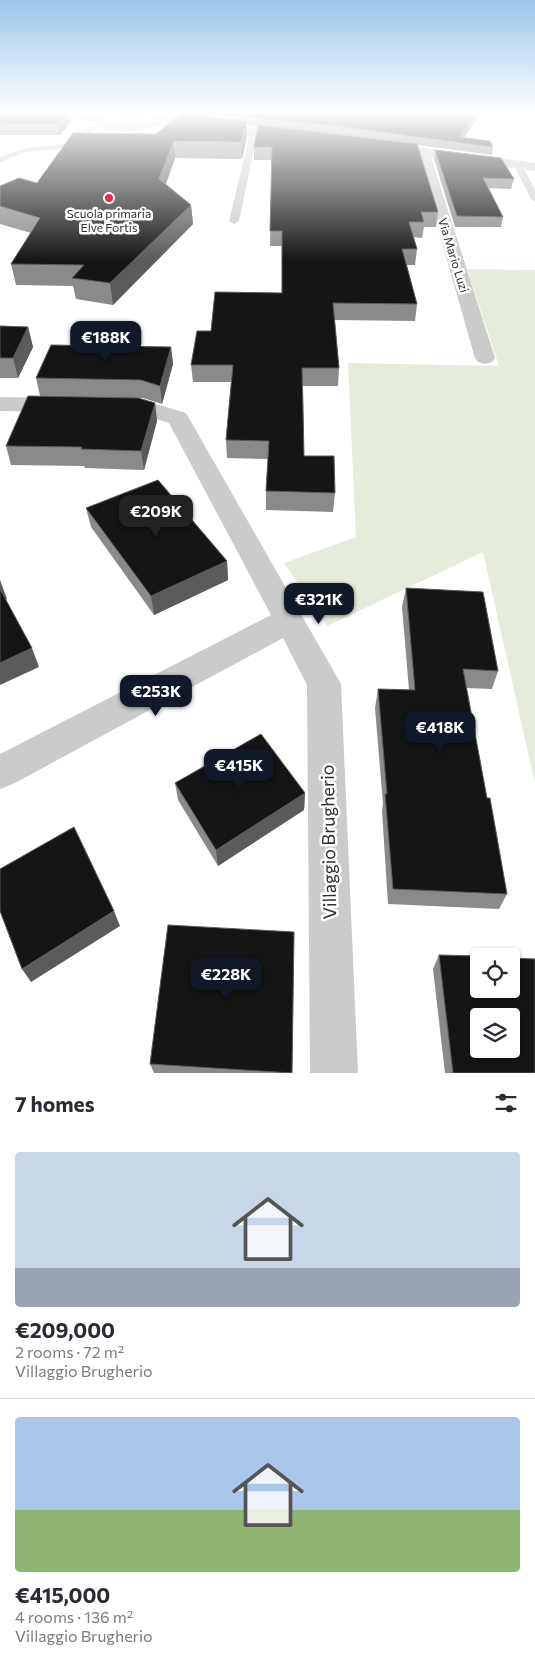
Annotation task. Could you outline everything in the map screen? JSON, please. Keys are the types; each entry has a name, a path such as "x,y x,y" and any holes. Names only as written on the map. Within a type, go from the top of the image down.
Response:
{"street":[{"name":"Via Mario Luzi","path":"427,161 486,358"},
{"path":"490,161 535,167"},
{"name":"Villaggio Brugherio","path":"0,404 143,406 178,418 324,684 334,1073"},
{"path":"0,772 289,620"}],"lane":[{"path":"234,221 247,161"},
{"path":"518,165 535,199"}],"green space":[{"path":"467,269 535,270 535,784 483,552 327,626 284,563 356,537 348,363 499,366"}],"building":[{"path":"53,161 166,161 159,179 191,205 110,283 72,278 84,265 11,264 40,218 0,206 0,186 19,178 37,183"},
{"path":"272,161 422,161 438,212 421,212 424,222 409,222 417,249 402,249 417,304 333,303 339,368 302,368 304,456 334,456 335,493 266,491 269,441 226,440 233,365 191,365 197,331 211,331 215,292 282,293 282,231 270,231"},
{"path":"439,161 503,161 514,179 483,178 503,217 457,216"},
{"path":"0,326 28,327 13,358 0,358"},
{"path":"51,345 171,347 160,386 141,380 36,378"},
{"path":"28,396 138,398 155,403 141,451 81,449 82,447 6,446"},
{"path":"158,480 227,561 151,596 86,508"},
{"path":"406,588 483,592 498,671 463,669 487,798 490,798 507,894 393,889 378,689 415,690"},
{"path":"0,589 32,648 0,663"},
{"path":"261,734 305,793 216,850 175,783"},
{"path":"74,827 114,911 22,969 0,911 0,869"},
{"path":"168,925 294,932 292,1073 150,1064"},
{"path":"439,955 470,956 470,998 520,998 520,958 535,959 535,1073 453,1073"}],"place":[{"name":"Scuola primaria Elve Fortis","path":"109,198"}]}
